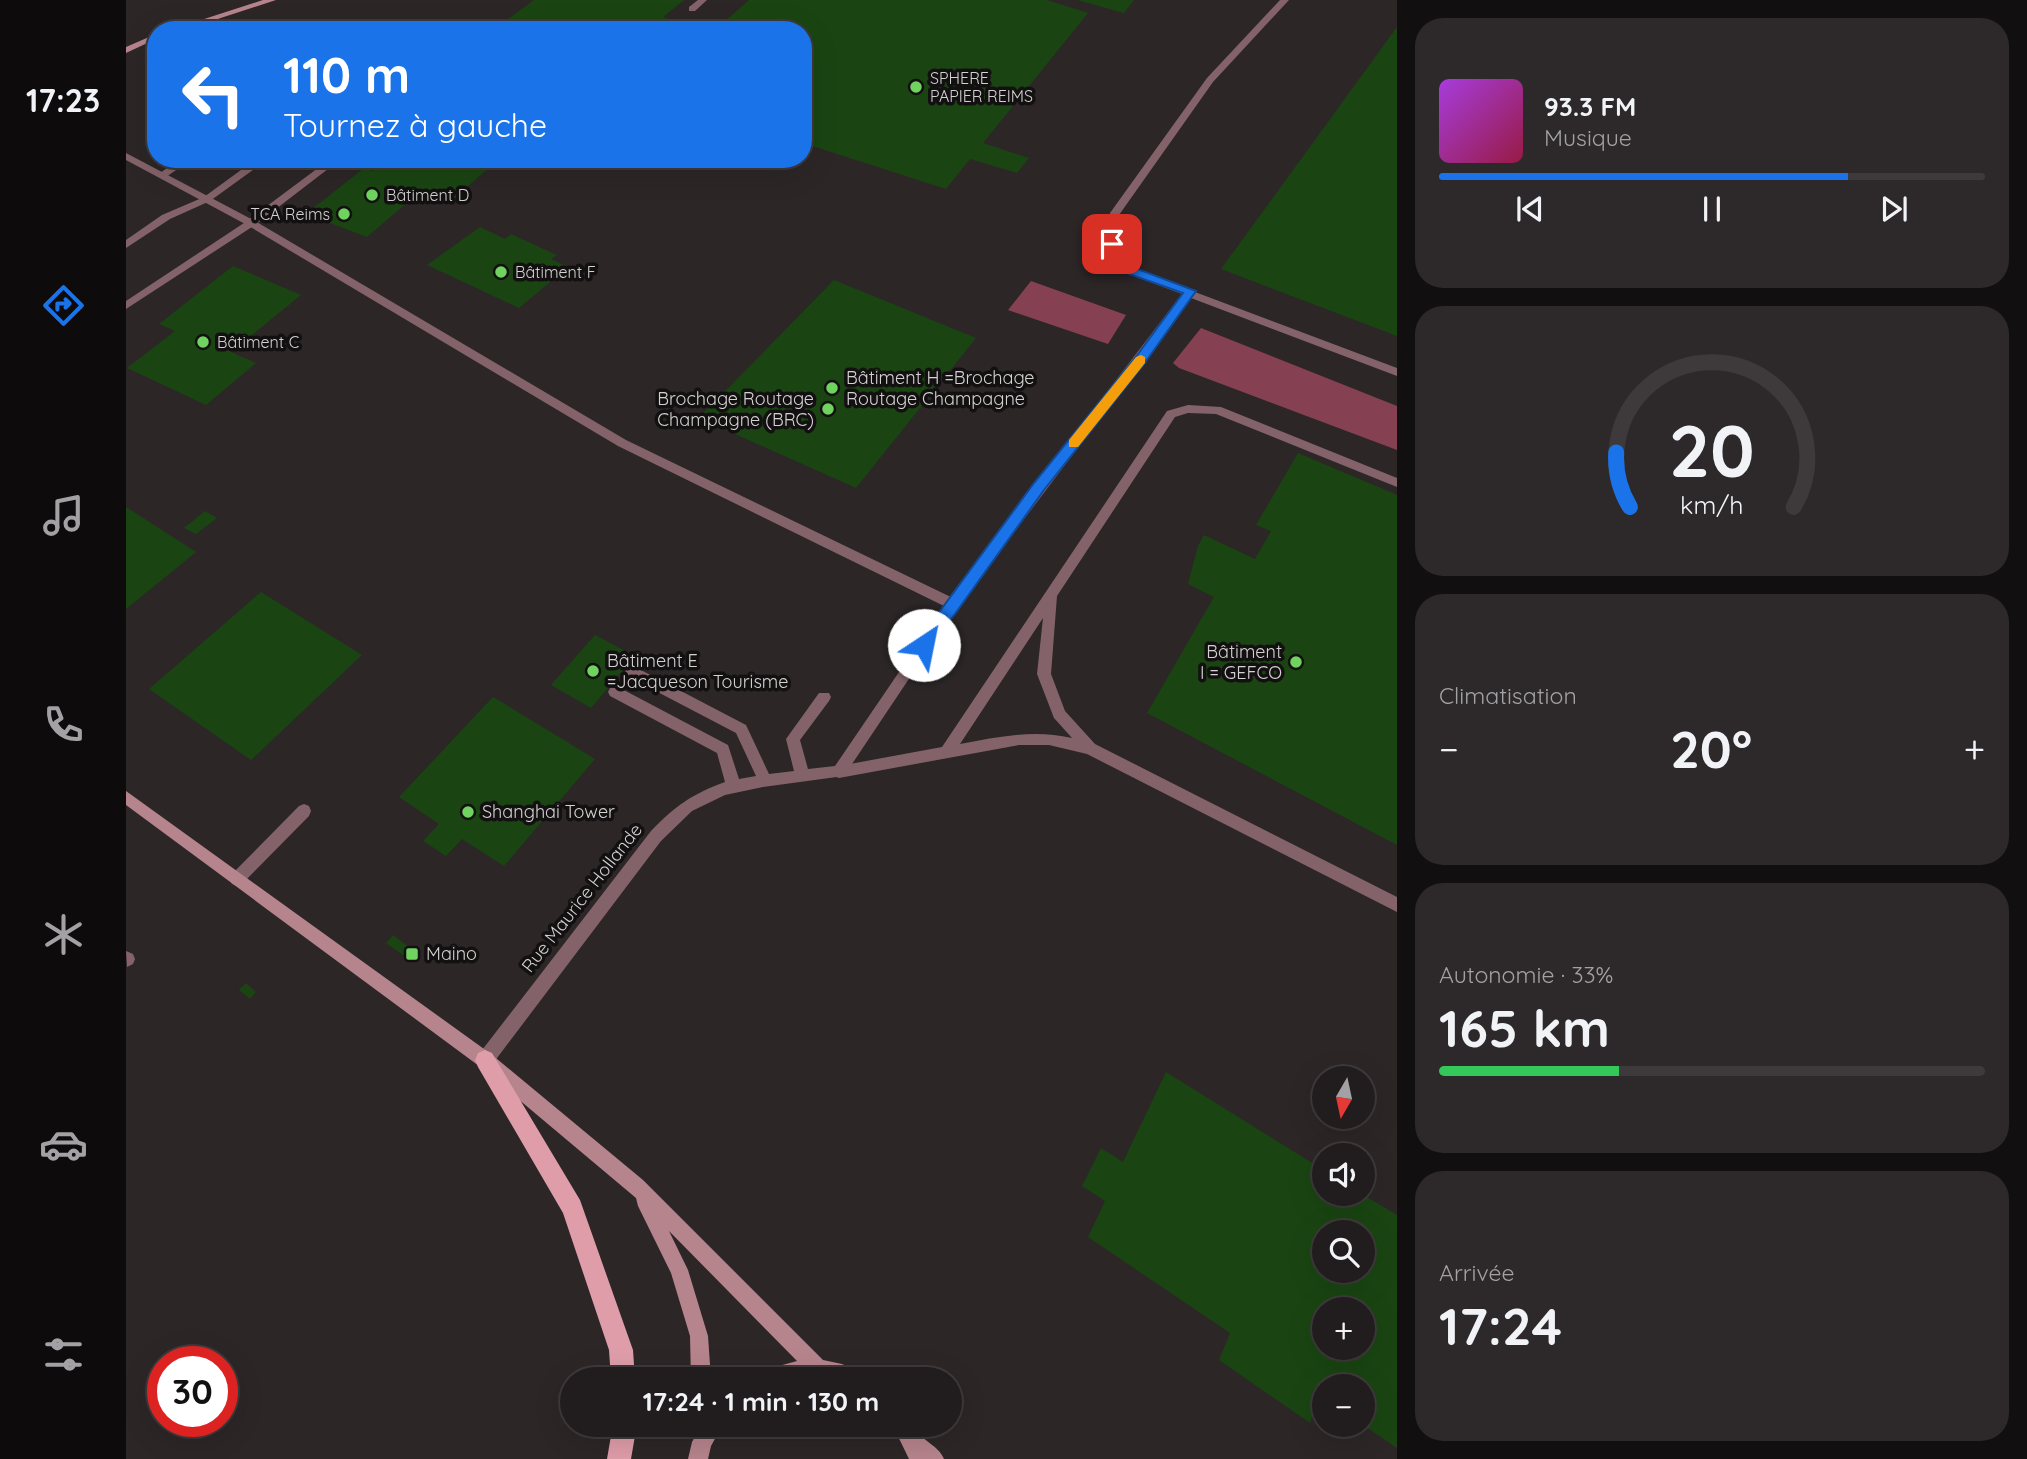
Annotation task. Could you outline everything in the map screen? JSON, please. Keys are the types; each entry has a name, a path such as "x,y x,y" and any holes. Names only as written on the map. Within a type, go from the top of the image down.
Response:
{"main road":[{"path":"485,1060 572,1208 621,1350 623,1367"},
{"path":"619,1459 623,1437"}],"street":[{"path":"203,21 272,0"},
{"path":"692,9 703,0"},
{"path":"1285,0 1210,80 1114,215 1112,244 1133,272 1190,291 1397,372"},
{"path":"126,50 147,40"},
{"path":"126,156 147,167"},
{"path":"149,168 251,223 622,443 952,604"},
{"path":"163,175 174,168"},
{"path":"126,245 166,216 207,199 250,168"},
{"path":"126,306 251,223 325,168"},
{"path":"839,772 952,604 1190,291"},
{"path":"946,753 1171,414 1188,408 1217,411 1397,483"},
{"path":"1051,596 1044,674 1059,714 1090,748 1397,905"},
{"path":"632,672 741,729 766,782"},
{"path":"615,692 723,749 734,787"},
{"path":"803,776 793,739 824,697"},
{"name":"Rue Maurice Hollande","path":"485,1060 656,836 691,803 734,787 839,772 1019,739 1049,739 1090,748"},
{"path":"126,797 485,1060 637,1186 816,1367"},
{"path":"237,879 304,811"},
{"path":"637,1186 679,1270 699,1336 700,1367"},
{"path":"917,1452 934,1459"}],"shaded area":[{"path":"1031,281 1126,315 1108,344 1008,310"},
{"path":"1201,328 1397,406 1397,450 1179,368 1173,363"}],"building":[{"path":"534,0 684,0 663,17 675,21 505,21"},
{"name":"SPHERE PAPIER REIMS","path":"749,0 1047,0 1088,13 983,143 1029,158 1017,173 970,159 946,189 812,146 812,21 725,21"},
{"path":"1077,0 1134,0 1124,13"},
{"path":"1397,27 1397,336 1221,269"},
{"name":"Bâtiment D","path":"364,168 372,171 376,168 489,168 451,201 422,190 367,237 306,214"},
{"name":"Bâtiment F","path":"480,227 505,239 511,234 557,255 551,259 568,267 519,308 427,265"},
{"name":"Bâtiment C","path":"233,266 301,295 231,352 256,363 206,405 127,368 175,331 159,324"},
{"name":"Bâtiment H =Brochage Routage Champagne","path":"834,280 976,338 856,488 699,418"},
{"name":"Bâtiment I = GEFCO","path":"1298,453 1397,495 1397,845 1147,713 1214,597 1188,584 1198,546 1204,535 1255,559 1271,531 1256,525"},
{"path":"126,507 196,552 126,609"},
{"path":"205,511 217,518 196,534 184,528"},
{"path":"261,592 362,655 251,760 149,689"},
{"name":"Bâtiment E =Jacqueson Tourisme","path":"595,635 635,656 591,708 551,685"},
{"path":"493,697 595,759 504,866 462,839 446,856 423,841 439,824 399,797"},
{"path":"393,935 409,947 403,955 386,943"},
{"path":"246,983 256,992 250,999 239,990"},
{"path":"1166,1072 1312,1163 1312,1206 1375,1206 1375,1202 1397,1215 1397,1448 1375,1433 1375,1374 1312,1374 1310,1423 1219,1360 1230,1333 1088,1237 1105,1201 1082,1186 1101,1148 1123,1162"}],"slow traffic":[{"path":"1073,444 1141,360"}],"place":[{"name":"SPHERE PAPIER REIMS","path":"916,87"},
{"name":"Bâtiment D","path":"372,195"},
{"name":"TCA Reims","path":"344,214"},
{"name":"Bâtiment F","path":"501,272"},
{"name":"Bâtiment C","path":"203,342"},
{"name":"Bâtiment H =Brochage Routage Champagne","path":"832,388"},
{"name":"Brochage Routage Champagne (BRC)","path":"828,409"},
{"name":"Bâtiment I = GEFCO","path":"1296,662"},
{"name":"Bâtiment E =Jacqueson Tourisme","path":"593,671"},
{"name":"Shanghai Tower","path":"468,812"},
{"name":"Maino","path":"412,954"}],"route":[{"path":"924,645 1039,486 1140,361 1190,291 1133,272 1112,244"}]}
